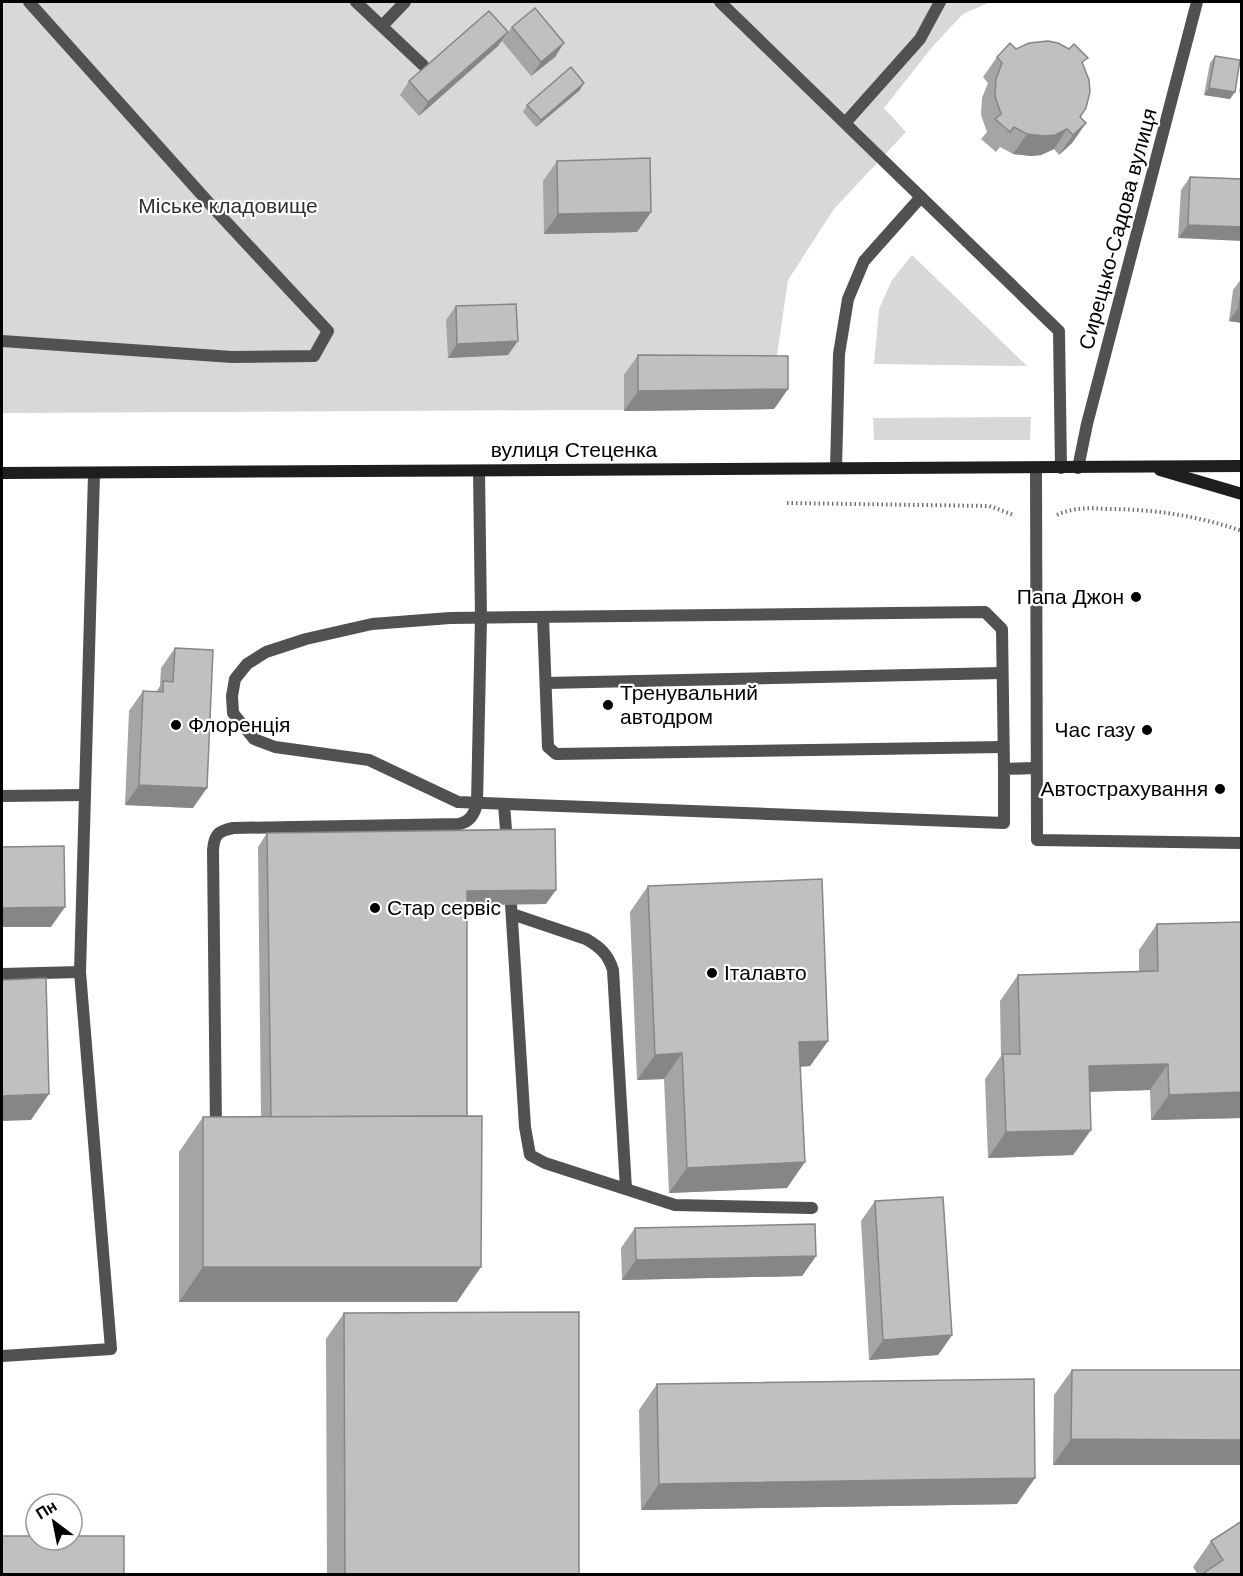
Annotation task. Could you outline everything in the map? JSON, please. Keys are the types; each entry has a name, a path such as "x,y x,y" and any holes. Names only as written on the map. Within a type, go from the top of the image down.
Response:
{"main road":[{"name":"вулиця Стеценка","path":"1147,466 1242,494"},
{"name":"вулиця Стеценка","path":"2,473 1242,466"}],"street":[{"path":"2,341 232,357 314,356 328,331 218,213 29,2"},
{"path":"356,2 423,65"},
{"path":"382,26 405,2"},
{"path":"720,2 1059,331 1061,468"},
{"path":"846,122 920,39 940,2"},
{"name":"Сирецько-Садова вулиця","path":"1078,468 1090,413 1197,2"},
{"path":"836,468 839,354 848,299 864,261 921,196"},
{"path":"1036,468 1037,840 1242,843"},
{"path":"216,1130 213,850 215,836 220,830 233,828 459,824 465,823 475,813 481,618 479,471"},
{"path":"2,1356 111,1349 80,972 94,474"},
{"path":"985,612 1002,629 1004,823 458,802 369,760 275,747 254,739 233,713 232,696 235,679 247,664 266,652 306,639 372,624 450,618 543,617 985,612"},
{"path":"543,617 548,747 556,754 1004,747"},
{"path":"546,682 1002,673"},
{"path":"1004,769 1036,768"},
{"path":"2,796 85,795"},
{"path":"504,804 507,843"},
{"path":"626,1189 613,970 608,956 597,945 586,939 511,909 528,1149 534,1158 626,1189 675,1205 812,1208"},
{"path":"2,974 80,972"}],"path":[{"path":"787,503 989,506 1035,524 1072,508 1144,509 1187,515 1242,531"}],"green space":[{"name":"Міське кладовище","path":"2,2 990,2 963,14 933,46 884,108 906,132 834,209 788,280 774,376 774,409 2,413"},
{"path":"912,255 1027,366 874,364 879,309 892,280"},
{"path":"1031,417 1030,440 874,440 873,418"}],"building":[{"path":"535,8 564,43 541,62 512,27"},
{"path":"489,11 508,32 428,102 409,81"},
{"path":"1048,41 1069,49 1074,44 1088,58 1082,62 1089,80 1090,92 1086,108 1080,117 1086,123 1073,135 1067,129 1055,135 1045,136 1027,134 1014,127 1010,132 995,119 1001,114 995,96 996,79 1002,63 997,57 1010,43 1016,49 1029,43"},
{"path":"1215,56 1240,60 1235,92 1209,88"},
{"path":"571,67 584,83 541,120 527,105"},
{"path":"650,158 651,212 558,214 557,161"},
{"path":"1190,177 1242,179 1242,227 1188,225"},
{"path":"1242,286 1242,308 1239,307"},
{"path":"516,304 518,341 457,344 456,306"},
{"path":"638,355 788,356 788,389 638,391"},
{"path":"175,648 213,650 207,788 139,785 143,691 163,692 163,681 173,682"},
{"path":"555,829 556,890 467,891 467,1116 271,1117 267,833"},
{"path":"64,846 65,907 2,908 2,847"},
{"path":"822,879 828,1041 799,1042 805,1162 687,1168 682,1053 655,1055 648,886"},
{"path":"1242,922 1242,1092 1169,1095 1168,1064 1089,1066 1091,1130 1006,1132 1003,1054 1020,1054 1018,975 1158,971 1157,924"},
{"path":"46,978 49,1094 2,1096 2,980"},
{"path":"482,1116 481,1267 203,1267 203,1117"},
{"path":"943,1197 952,1335 883,1340 875,1201"},
{"path":"815,1224 816,1256 636,1260 635,1228"},
{"path":"579,1312 579,1575 345,1575 344,1313"},
{"path":"1072,1370 1242,1370 1242,1440 1071,1439"},
{"path":"1034,1379 1035,1478 659,1484 657,1384"},
{"path":"1242,1521 1242,1575 1201,1575 1223,1560 1211,1541"},
{"path":"2,1536 24,1536 24,1552 84,1552 84,1536 124,1536 124,1575 2,1575"}],"place":[{"name":"Папа Джон","path":"1136,597"},
{"name":"Тренувальний автодром","path":"608,705"},
{"name":"Флоренція","path":"176,725"},
{"name":"Час газу","path":"1147,730"},
{"name":"Автострахування","path":"1220,789"},
{"name":"Стар сервіс","path":"375,908"},
{"name":"Італавто","path":"712,973"}]}
